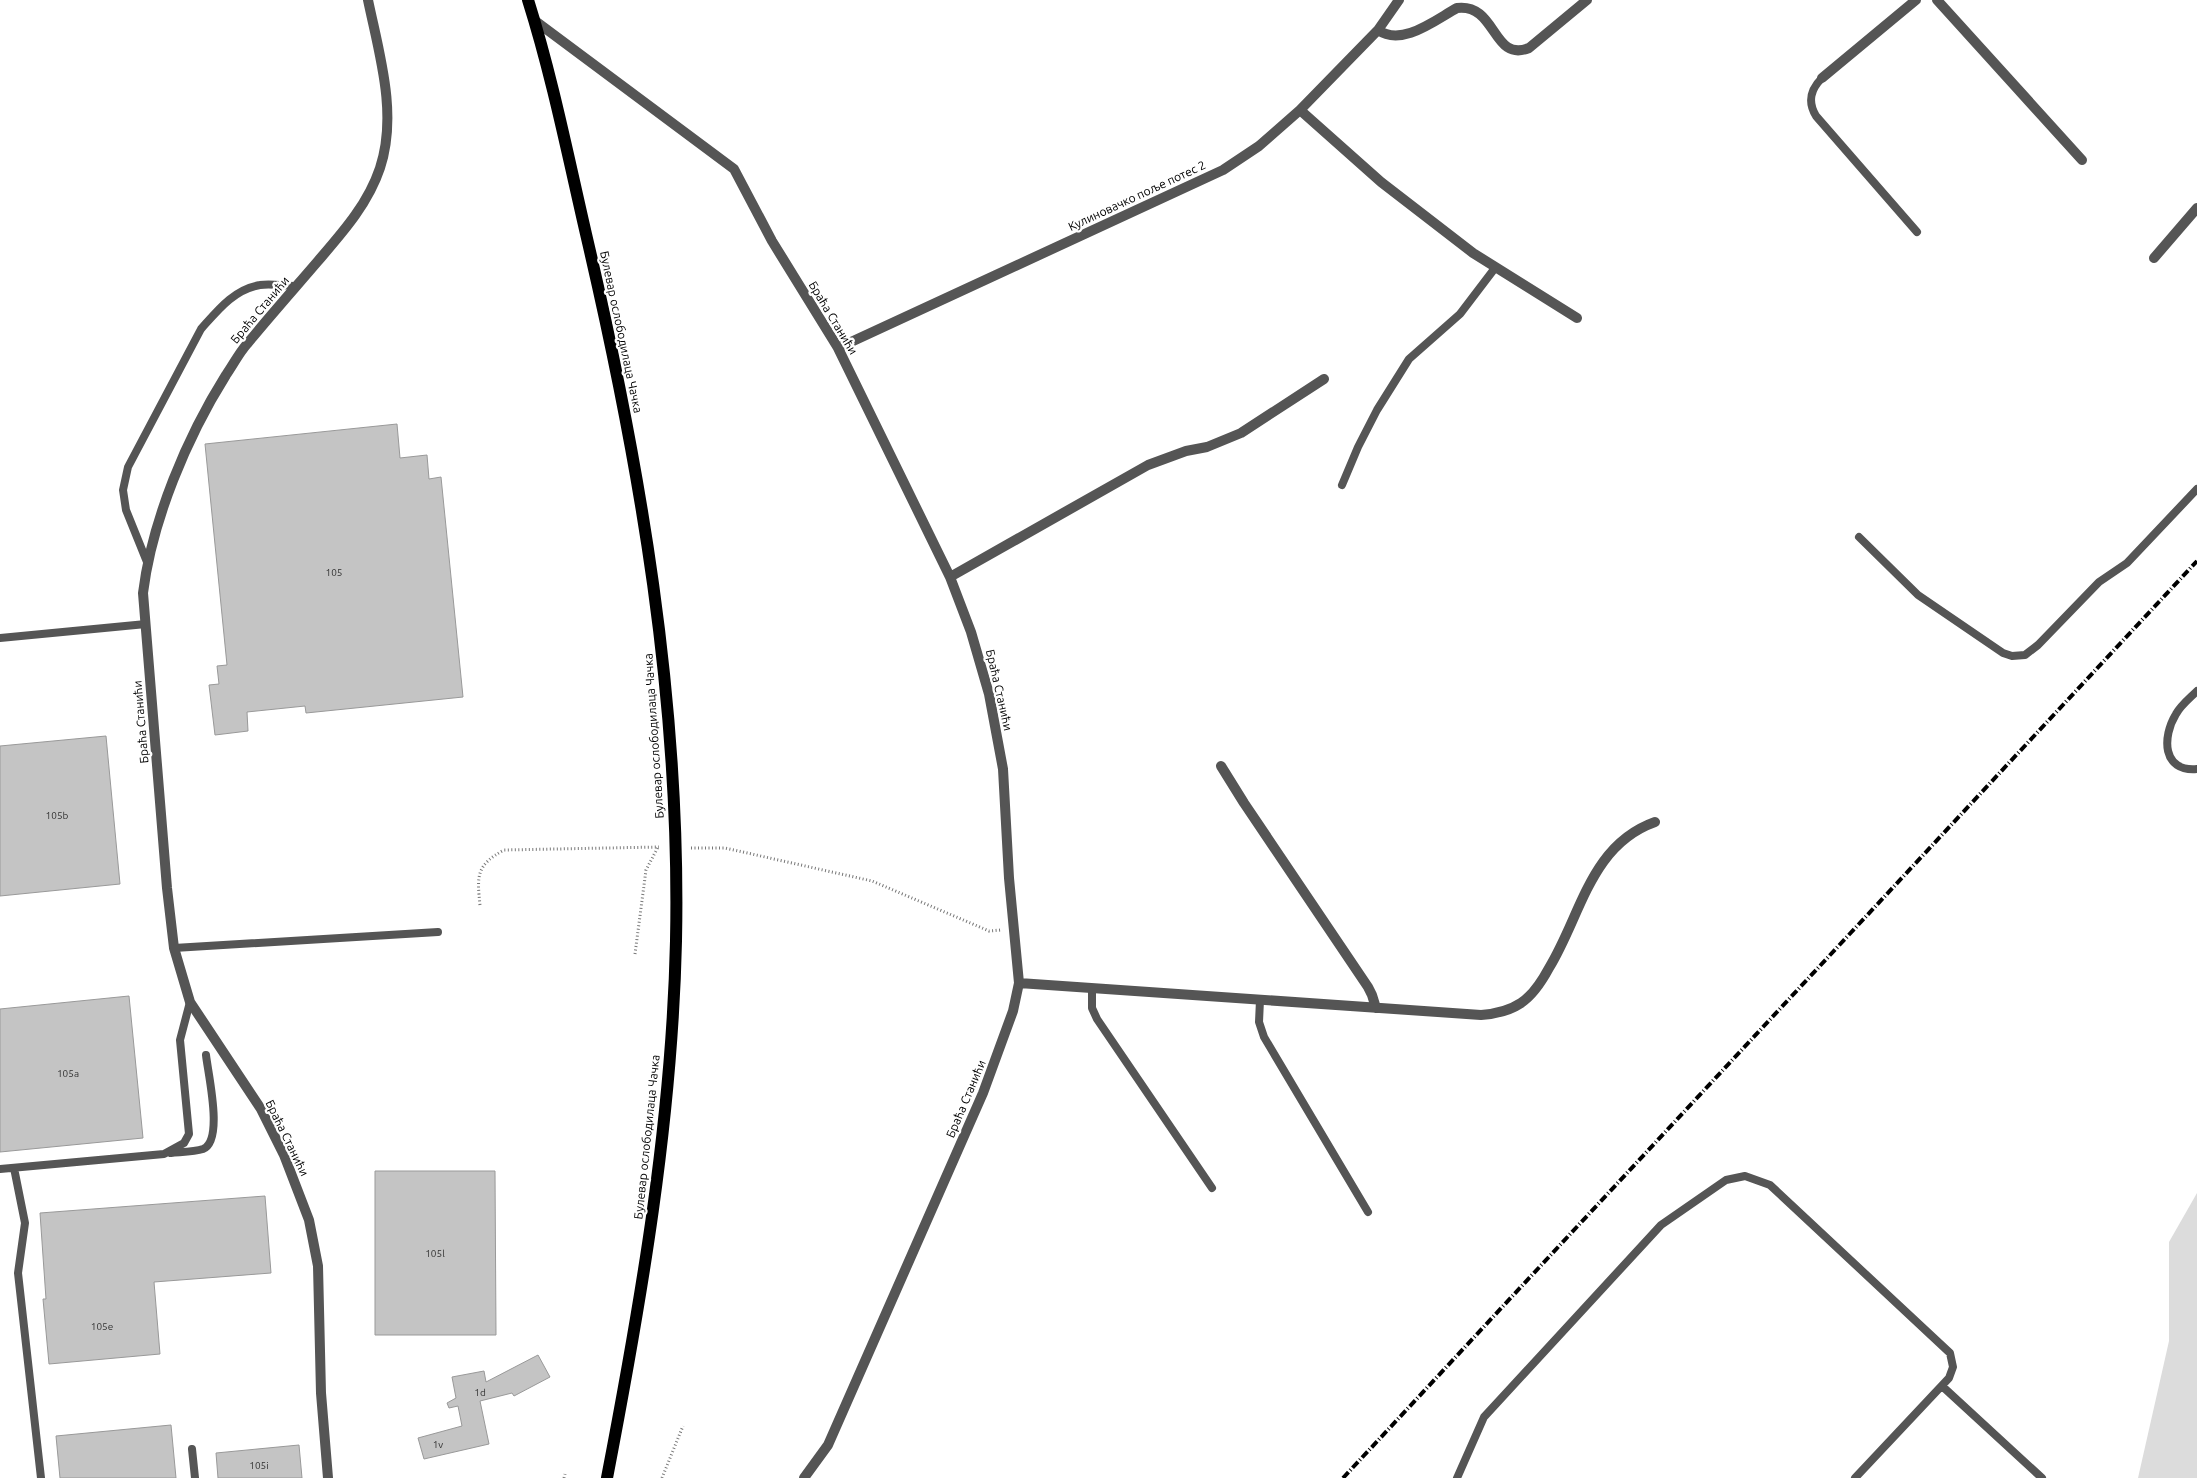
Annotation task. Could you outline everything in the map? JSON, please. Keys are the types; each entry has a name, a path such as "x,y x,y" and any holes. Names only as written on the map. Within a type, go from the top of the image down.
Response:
{"main road":[{"name":"Булевар ослободилаца Чачка","path":"528,0 597,282 632,446 659,626 674,807 677,882 676,944 664,1122 638,1316 607,1478"}],"street":[{"name":"Браћа Станићи","path":"328,1478 321,1393 318,1266 309,1220 284,1155 261,1109 190,1002 174,948 166,879 143,593 147,562 159,521 185,453 214,395 245,346 366,201 381,166 387,115 383,72 368,0"},
{"name":"Кулиновачко поље потес 2","path":"838,348 1223,170 1259,146 1300,110 1378,30 1399,0"},
{"path":"1378,30 1393,37 1404,36 1457,8 1465,7 1473,9 1484,16 1502,44 1508,48 1522,51 1529,48 1587,0"},
{"path":"1822,78 1916,0"},
{"path":"1937,0 2082,160"},
{"name":"Браћа Станићи","path":"534,20 734,169 772,241 838,348 950,577 971,632 989,694 1003,769 1019,984 1013,1011 983,1093 828,1445 804,1478"},
{"path":"1300,110 1381,182 1426,218 1495,268 1577,318"},
{"path":"2154,258 2197,208"},
{"path":"950,577 1148,465 1186,451 1216,444 1241,433 1324,379"},
{"path":"1221,766 1368,987 1376,1008"},
{"path":"1019,984 1481,1015 1496,1014 1522,1003 1532,994 1556,958 1580,901 1603,862 1630,833 1655,822"}],"lane":[{"path":"1822,78 1813,89 1811,96 1812,110 1917,232"},
{"path":"1342,485 1358,447 1377,410 1409,359 1460,314 1495,268"},
{"path":"147,562 126,510 123,490 128,467 201,330 217,311 239,292 261,284 296,286"},
{"path":"1859,537 1918,595 2002,653 2012,656 2025,655 2038,645 2099,582 2127,563 2197,489"},
{"path":"0,638 146,624"},
{"path":"2197,691 2176,714 2168,734 2166,749 2174,764 2187,770 2197,769"},
{"path":"174,948 438,932"},
{"path":"1092,989 1092,1008 1098,1019 1212,1188"},
{"path":"1260,1000 1259,1022 1264,1037 1368,1212"},
{"path":"164,1154 184,1143 189,1134 180,1040 190,1002"},
{"path":"0,1169 204,1149 212,1141 215,1125 206,1055"},
{"path":"14,1168 25,1223 18,1273 41,1478"},
{"path":"1458,1478 1484,1417 1661,1225 1726,1180 1746,1176 1770,1185 1950,1353 1953,1367 1950,1378 1856,1478"},
{"path":"1942,1386 2042,1478"},
{"path":"192,1450 195,1478"}],"path":[{"path":"635,954 646,870 658,847"},
{"path":"480,905 477,881 480,869 490,857 504,850 668,847"},
{"path":"687,848 725,848 872,881 990,931 1014,928"},
{"path":"662,1478 683,1426"},
{"path":"564,1478 565,1474"}],"shaded area":[{"path":"2197,1193 2197,1478 2138,1478 2169,1341 2169,1242"}],"building":[{"path":"397,424 400,458 427,455 429,479 441,477 463,697 306,713 305,706 247,712 248,731 215,735 209,685 219,684 217,666 227,665 205,444"},
{"path":"106,736 120,884 0,896 0,746"},
{"path":"129,996 143,1138 0,1152 0,1009"},
{"path":"375,1171 495,1171 496,1335 375,1335"},
{"path":"265,1196 271,1273 154,1282 160,1354 49,1364 43,1299 46,1299 40,1213"},
{"path":"538,1355 550,1377 514,1396 512,1393 480,1401 489,1444 424,1459 418,1438 462,1426 458,1406 449,1408 447,1403 456,1398 452,1377 484,1371 486,1382"},
{"path":"171,1425 176,1478 60,1478 56,1436"},
{"path":"299,1445 302,1478 218,1478 216,1453"}],"railway":[{"path":"1343,1478 2197,561"}]}
